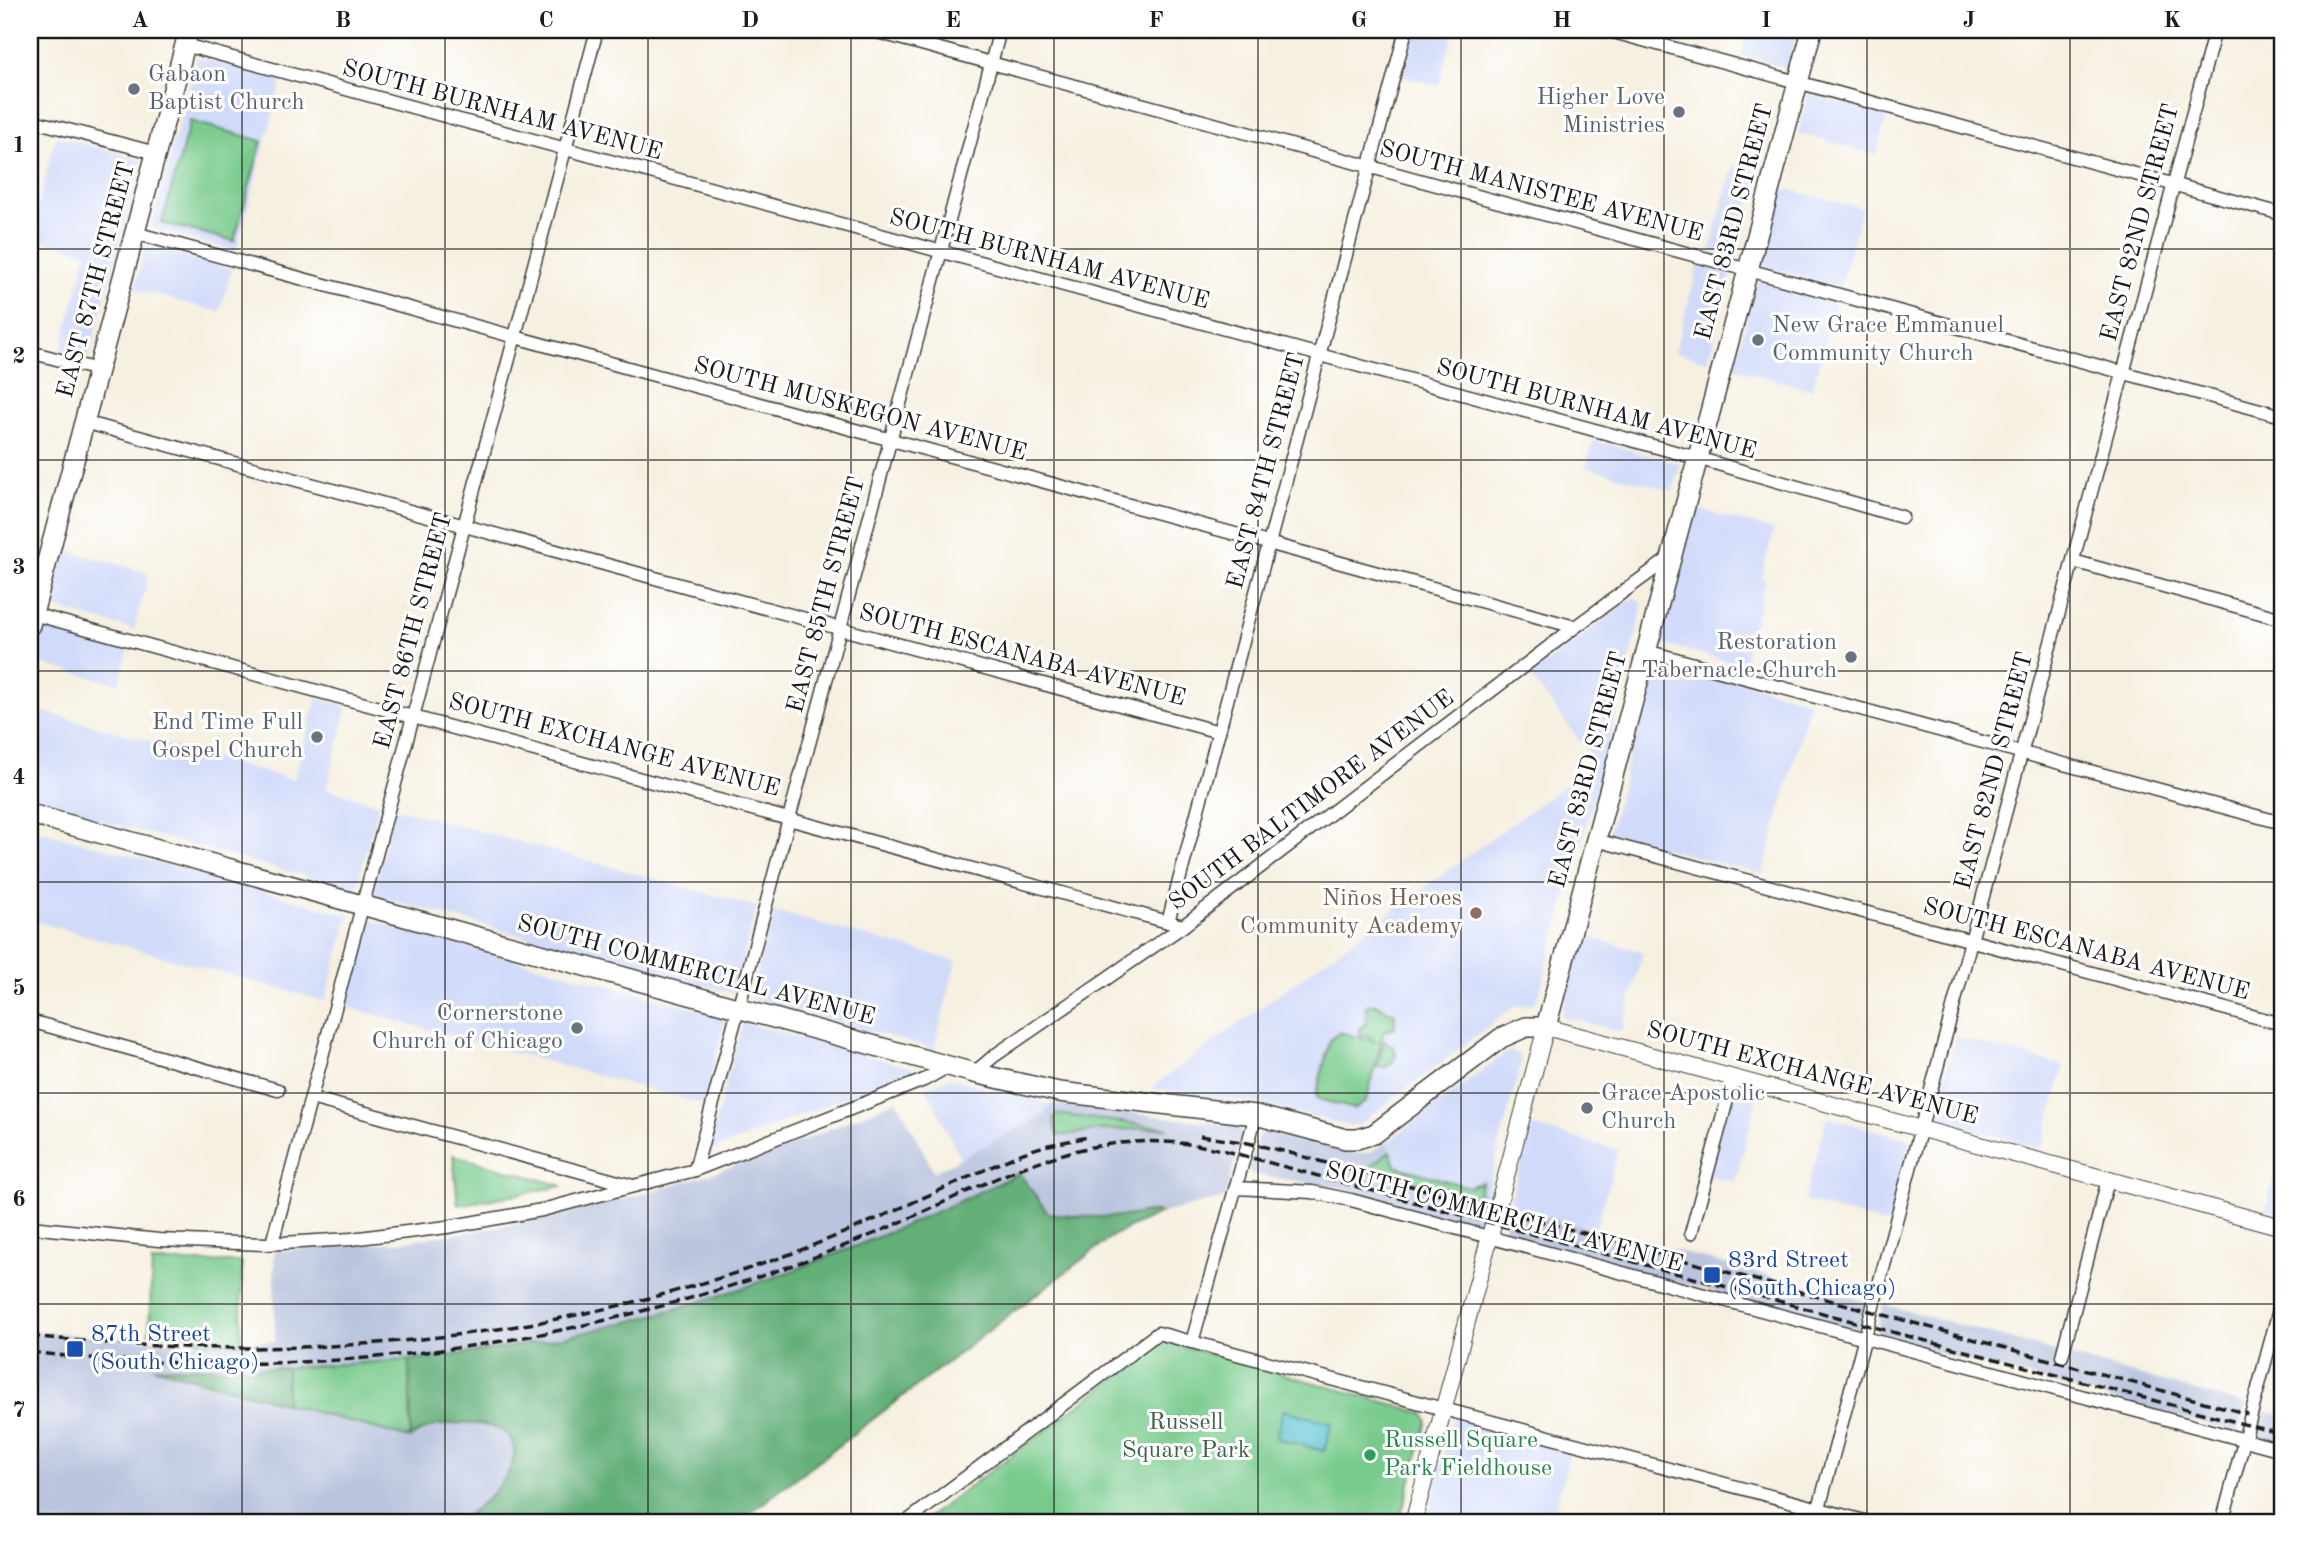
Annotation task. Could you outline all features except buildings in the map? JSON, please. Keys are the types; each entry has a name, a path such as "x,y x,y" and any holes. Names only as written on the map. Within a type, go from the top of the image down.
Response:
{"main road":[{"name":"EAST 83RD STREET","path":"1546,1027 1812,30"},
{"name":"EAST 87TH STREET","path":"31,619 35,584 84,422 187,38"},
{"name":"SOUTH COMMERCIAL AVENUE","path":"30,814 974,1073 1059,1092 1256,1115 1346,1139 1357,1139"},
{"name":"SOUTH EXCHANGE AVENUE","path":"1357,1139 1384,1128 1501,1038 1526,1027 1546,1027"}],"street":[{"name":"EAST 86TH STREET","path":"269,1244 363,906 597,30"},
{"name":"SOUTH MANISTEE AVENUE","path":"870,30 2282,416"},
{"name":"EAST 85TH STREET","path":"695,1170 1000,30"},
{"name":"EAST 84TH STREET","path":"1168,922 1406,30"},
{"path":"1606,30 2282,214"},
{"name":"EAST 82ND STREET","path":"1815,1523 2215,30"},
{"name":"SOUTH BURNHAM AVENUE","path":"187,38 565,150 1698,458 1902,517"},
{"path":"30,120 156,153"},
{"name":"SOUTH MUSKEGON AVENUE","path":"135,233 1575,627"},
{"path":"30,352 98,370"},
{"name":"SOUTH ESCANABA AVENUE","path":"84,422 1219,732"},
{"name":"SOUTH BALTIMORE AVENUE","path":"974,1073 994,1056 1183,926 1671,557"},
{"path":"2073,561 2282,619"},
{"name":"SOUTH EXCHANGE AVENUE","path":"31,619 413,717 1183,926"},
{"path":"1646,651 2282,823"},
{"name":"SOUTH ESCANABA AVENUE","path":"1596,840 2282,1024"},
{"path":"30,1021 278,1090"},
{"name":"SOUTH EXCHANGE AVENUE","path":"1546,1027 2282,1227"},
{"name":"EAST 83RD STREET","path":"1413,1523 1546,1027"},
{"path":"30,1227 159,1240 269,1244 351,1239 447,1227 542,1210 695,1170 924,1080 949,1066"},
{"path":"1691,1233 1733,1078"},
{"path":"311,1098 637,1186"},
{"path":"1192,1342 1256,1115"},
{"path":"2062,1356 2108,1180"},
{"name":"SOUTH COMMERCIAL AVENUE","path":"1236,1188 1312,1192 1333,1196 2282,1450"},
{"path":"2222,1523 2282,1299"},
{"path":"905,1523 1158,1333 1872,1523"}],"shaded area":[{"path":"1415,30 1454,30 1439,86 1403,76"},
{"path":"1748,30 1797,30 1787,68 1741,55"},
{"path":"197,57 282,80 236,251 151,228"},
{"path":"1808,94 1887,115 1876,155 1798,133"},
{"path":"56,136 142,160 88,358 61,350 87,253 30,238"},
{"path":"1733,166 1759,173 1736,256 1710,250"},
{"path":"1782,188 1862,208 1840,287 1761,266"},
{"path":"146,246 232,269 220,312 134,289"},
{"path":"1698,266 1731,274 1708,361 1675,352"},
{"path":"1757,280 1836,303 1812,390 1734,368"},
{"path":"1593,440 1680,464 1673,491 1586,467"},
{"path":"1696,509 1774,530 1761,578 1766,580 1743,665 1659,643"},
{"path":"64,550 149,573 134,630 49,606"},
{"name":"Niños Heroes Community Academy","path":"1635,598 1641,602 1642,610 1606,754 1537,1001 1515,1006 1356,1125 1344,1125 1263,1104 1151,1088 1596,762 1530,676"},
{"path":"44,624 129,647 119,684 34,662"},
{"path":"1655,659 1810,701 1763,875 1609,833"},
{"path":"317,698 348,707 326,789 379,804 356,890 30,801 30,708 294,780"},
{"path":"395,808 757,907 733,993 372,895"},
{"path":"30,828 349,915 325,1001 30,920"},
{"path":"773,911 956,961 934,1049 750,998"},
{"path":"366,919 726,1017 703,1104 343,1006"},
{"path":"1582,935 1643,952 1622,1032 1561,1016"},
{"path":"743,1022 915,1069 707,1153"},
{"path":"1955,1037 2064,1066 2042,1149 1933,1119"},
{"path":"1511,1051 1519,1054 1521,1063 1487,1192 1395,1166 1387,1142"},
{"path":"950,1078 1052,1104 1044,1115 961,1159 926,1087"},
{"path":"1729,1091 1757,1098 1735,1182 1707,1175"},
{"path":"897,1100 934,1172 1044,1115 1052,1104 1234,1125 1240,1126 1242,1134 1225,1198 1161,1213 1114,1235 737,1523 30,1523 30,1331 169,1342 275,1341 274,1251 399,1242 494,1228 618,1201 711,1174 802,1141"},
{"path":"1827,1117 1911,1140 1888,1225 1804,1201"},
{"path":"1531,1126 1618,1150 1596,1228 1509,1206"},
{"path":"1265,1130 1354,1154 1371,1152 1387,1142 1395,1166 1487,1192 1481,1224 1472,1227 1343,1188 1250,1174 1249,1168 1258,1136"},
{"path":"2282,1147 2282,1214 2265,1209"},
{"path":"1509,1206 1867,1302 1859,1331 1502,1235"},
{"path":"1883,1304 2246,1405 2238,1433 1875,1336"},
{"path":"2261,1409 2282,1415 2282,1445 2253,1437"},
{"path":"1454,1417 1571,1449 1551,1523 1426,1523"}],"green space":[{"path":"190,121 262,141 234,241 162,223"},
{"path":"1373,1003 1395,1014 1395,1027 1383,1032 1382,1039 1378,1042 1381,1043 1366,1102 1354,1109 1318,1099 1316,1095 1330,1040 1339,1032 1374,1041 1369,1035 1360,1036 1359,1028 1366,1022 1366,1006"},
{"path":"1384,1040 1394,1047 1396,1056 1386,1067 1377,1067"},
{"path":"1056,1114 1168,1128 1101,1130 1058,1136 1054,1118"},
{"path":"1390,1151 1395,1166 1469,1187 1482,1182 1476,1199 1367,1169"},
{"path":"453,1155 563,1186 458,1205"},
{"path":"1019,1173 1048,1213 1094,1217 1161,1213 1114,1235 737,1523 454,1523 475,1509 506,1476 514,1451 511,1440 496,1429 460,1423 437,1426 410,1438 409,1360 568,1336 722,1295 873,1239"},
{"path":"152,1262 242,1262 241,1343 203,1343 189,1334 149,1333"},
{"name":"Russell Square Park","path":"1164,1341 1424,1413 1427,1421 1399,1523 921,1523"},
{"path":"409,1360 410,1438 286,1404 287,1368"},
{"path":"153,1367 287,1368 286,1404"}],"water":[{"path":"1283,1410 1332,1423 1324,1451 1276,1438"}],"railway":[{"path":"1200,1136 1279,1150 2248,1414"},
{"path":"30,1336 223,1348 412,1340 506,1328 600,1310 693,1286 785,1256 876,1219 1023,1153 1088,1137"},
{"path":"30,1352 185,1363 340,1360 417,1353 571,1328 705,1294 762,1276 876,1233 1047,1159 1089,1148 1133,1142 1179,1143 1230,1152 1896,1333 2282,1434"}],"place":[{"name":"Gabaon Baptist Church","path":"134,89"},
{"name":"Higher Love Ministries","path":"1679,112"},
{"name":"New Grace Emmanuel Community Church","path":"1758,340"},
{"name":"Restoration Tabernacle Church","path":"1851,657"},
{"name":"End Time Full Gospel Church","path":"317,737"},
{"name":"Niños Heroes Community Academy","path":"1476,913"},
{"name":"Cornerstone Church of Chicago","path":"577,1028"},
{"name":"Grace Apostolic Church","path":"1587,1108"},
{"name":"83rd Street (South Chicago)","path":"1712,1275"},
{"name":"87th Street (South Chicago)","path":"75,1349"},
{"name":"Russell Square Park Fieldhouse","path":"1370,1455"}]}
